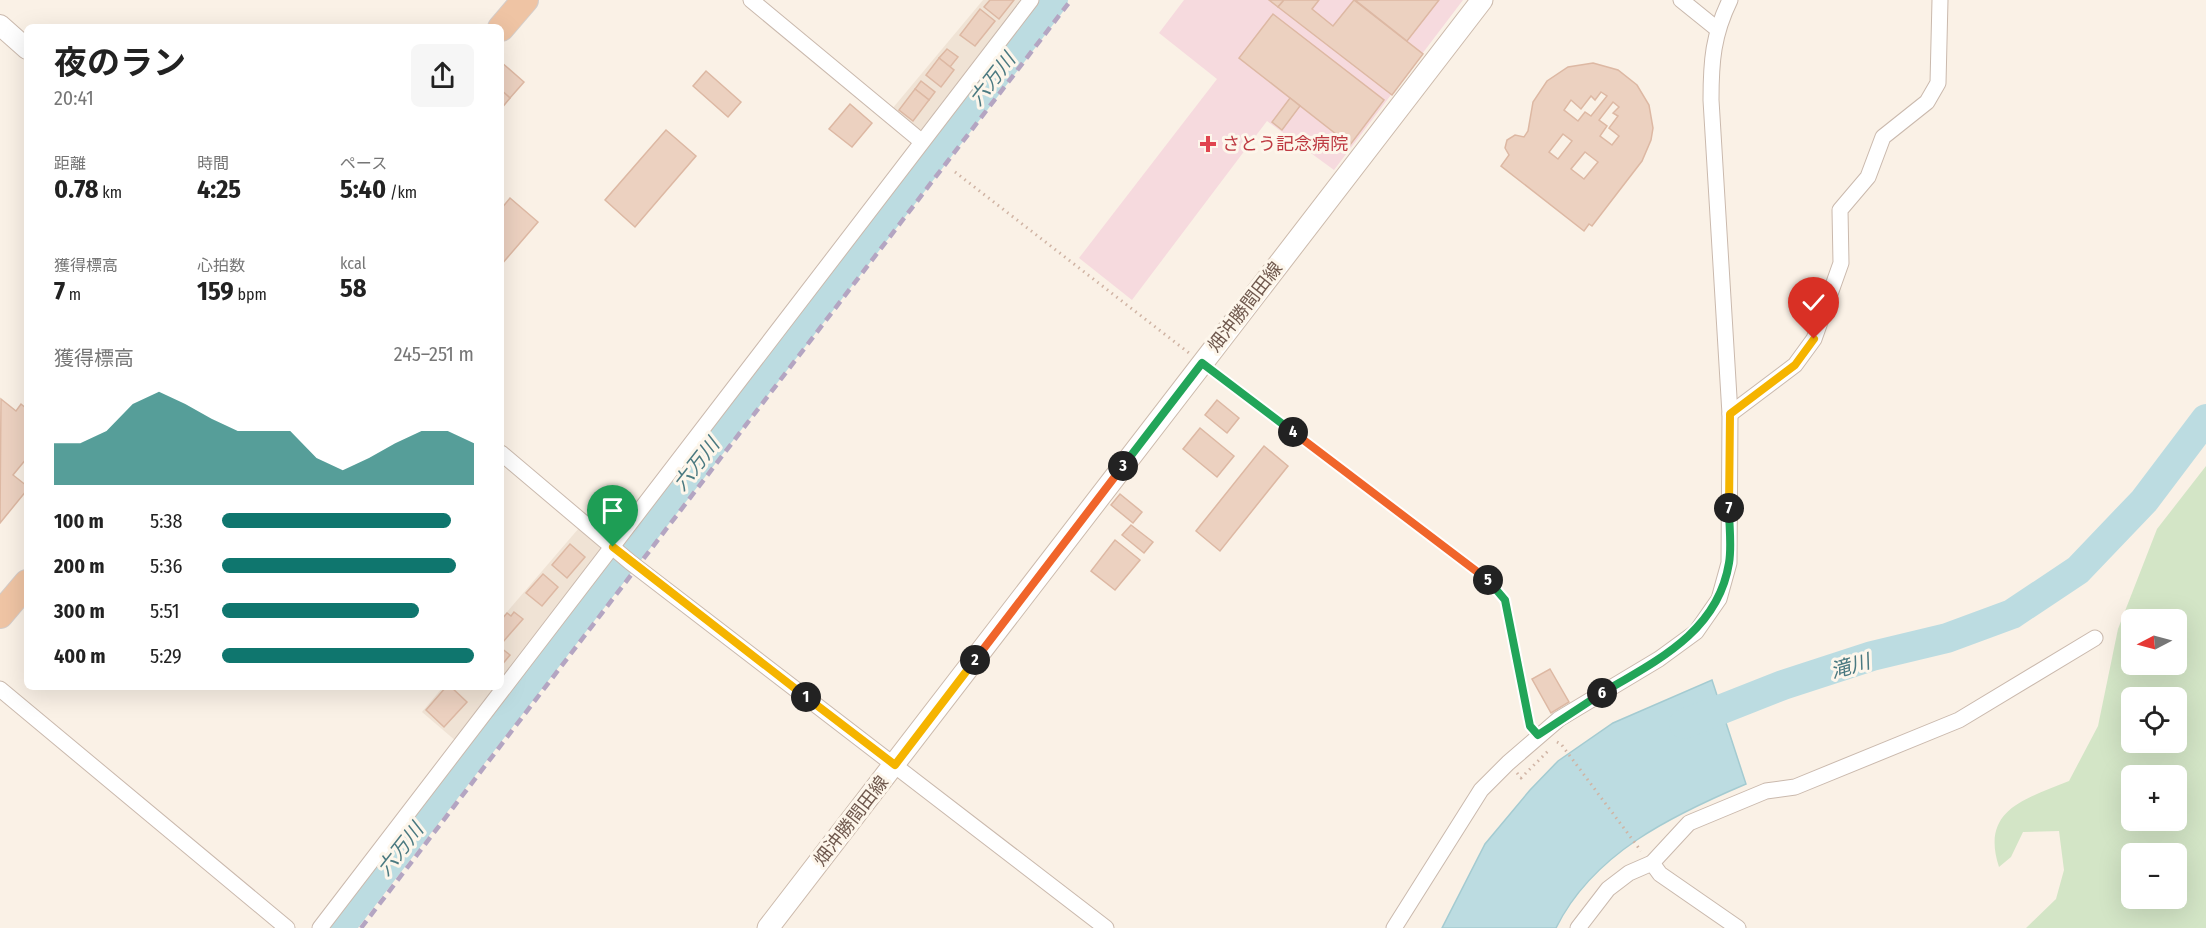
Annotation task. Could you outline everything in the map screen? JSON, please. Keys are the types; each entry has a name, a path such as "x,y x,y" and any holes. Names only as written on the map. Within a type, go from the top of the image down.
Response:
{"highway":[{"path":"504,24 525,0"},
{"path":"0,615 24,587"}],"main road":[{"name":"畑沖勝間田線","path":"768,928 1482,0"}],"street":[{"path":"751,0 921,141"},
{"path":"504,689 1031,0"},
{"path":"1681,0 1717,28"},
{"path":"1394,928 1481,790 1538,735 1559,719 1659,659 1696,632 1719,599 1729,563 1730,414 1711,100 1711,63 1717,28 1730,0"},
{"path":"1730,414 1795,365 1814,339 1841,263 1840,210 1868,177 1883,136 1927,102 1938,83 1940,0"},
{"path":"0,25 24,46"},
{"path":"504,456 630,562 1107,928"},
{"path":"1578,928 1608,889 1689,823 1766,791 1795,787 1959,720 2095,638"},
{"path":"0,689 287,928"},
{"path":"320,928 503,690"},
{"path":"1647,858 1660,874 1738,928"}],"path":[{"path":"955,172 1489,581 1505,600 1530,726 1538,735"},
{"path":"1561,744 1647,858"}],"shaded area":[{"path":"983,0 1027,0 927,129 917,130 892,109"},
{"name":"さとう記念病院","path":"1184,0 1463,0 1334,170 1267,121 1132,300 1079,258 1217,79 1159,33"},
{"path":"579,528 602,549 504,677 504,616"},
{"path":"440,690 495,690 456,741 422,712"}],"green space":[{"path":"2206,466 2206,928 2026,928 2056,899 2064,870 2059,831 2023,832 2011,857 1999,867 1995,847 1996,832 2001,819 2011,809 2037,794 2069,781 2098,726 2121,621 2121,675 2187,675 2187,609 2126,609 2157,529"}],"water":[{"path":"1712,680 1746,784 1664,823 1613,858 1591,878 1572,902 1556,928 1442,928 1485,844 1530,790 1558,761 1613,723"}],"building":[{"path":"990,0 1014,0 999,19 984,7"},
{"path":"1269,0 1284,0 1278,7"},
{"path":"1284,0 1319,0 1312,9 1333,26 1354,0 1423,54 1392,95 1278,7"},
{"path":"1355,0 1439,0 1407,41"},
{"path":"980,9 995,21 975,46 960,35"},
{"path":"1273,14 1384,100 1350,145 1239,58"},
{"path":"947,49 958,57 950,67 939,58"},
{"path":"939,58 954,70 941,87 926,75"},
{"path":"1593,63 1618,70 1637,85 1649,105 1653,128 1651,140 1642,161 1592,226 1589,224 1584,231 1501,166 1509,155 1505,148 1507,140 1515,135 1524,137 1528,131 1533,102 1547,81 1568,67","holes":["1601,92 1607,96 1591,116 1585,112 1578,121 1564,110 1571,100 1581,109 1591,96 1595,100","1613,102 1619,107 1613,113 1618,116 1609,128 1619,136 1612,145 1600,136 1607,126 1599,120","1563,134 1572,141 1558,159 1549,152","1585,152 1598,162 1584,179 1571,169"]},
{"path":"504,65 524,82 510,98 504,93"},
{"path":"706,71 741,102 728,117 693,86"},
{"path":"921,81 935,92 929,100 915,89"},
{"path":"915,89 929,100 913,121 899,110"},
{"path":"504,93 510,98 504,105"},
{"path":"1290,98 1300,106 1282,130 1272,122"},
{"path":"850,104 872,123 852,147 829,129"},
{"path":"666,130 696,156 635,227 605,200"},
{"path":"510,198 538,222 504,262 504,205"},
{"path":"1,399 16,411 21,404 24,406 24,462 13,475 24,484 24,494 0,523"},
{"path":"1217,400 1239,418 1227,433 1205,415"},
{"path":"1200,428 1234,456 1217,477 1183,449"},
{"path":"1264,446 1288,466 1220,551 1196,531"},
{"path":"1120,494 1142,512 1133,523 1111,505"},
{"path":"1131,525 1153,542 1144,553 1122,535"},
{"path":"1115,540 1140,560 1115,590 1091,571"},
{"path":"570,544 585,557 567,578 552,565"},
{"path":"543,574 558,587 542,606 526,593"},
{"path":"514,612 523,619 504,641 504,616 507,613 511,616"},
{"path":"504,650 510,655 504,662"},
{"path":"1550,669 1569,702 1551,713 1532,679"},
{"path":"443,690 454,690 467,702 444,727 426,710"}],"waterway":[{"name":"六万川","path":"339,928 1053,0"},
{"name":"滝川","path":"1684,724 1783,685 1872,656 1947,638 2012,614 2078,570 2144,501 2206,419"}],"railway":[{"path":"361,928 1071,0"}],"place":[{"name":"さとう記念病院","path":"1208,144"}],"route":[{"path":"613,547 895,765 1202,363 1489,581 1505,600 1516,665 1530,726 1538,735 1559,719 1659,659 1696,632 1719,599 1729,563 1730,414 1795,365 1814,339"}]}
